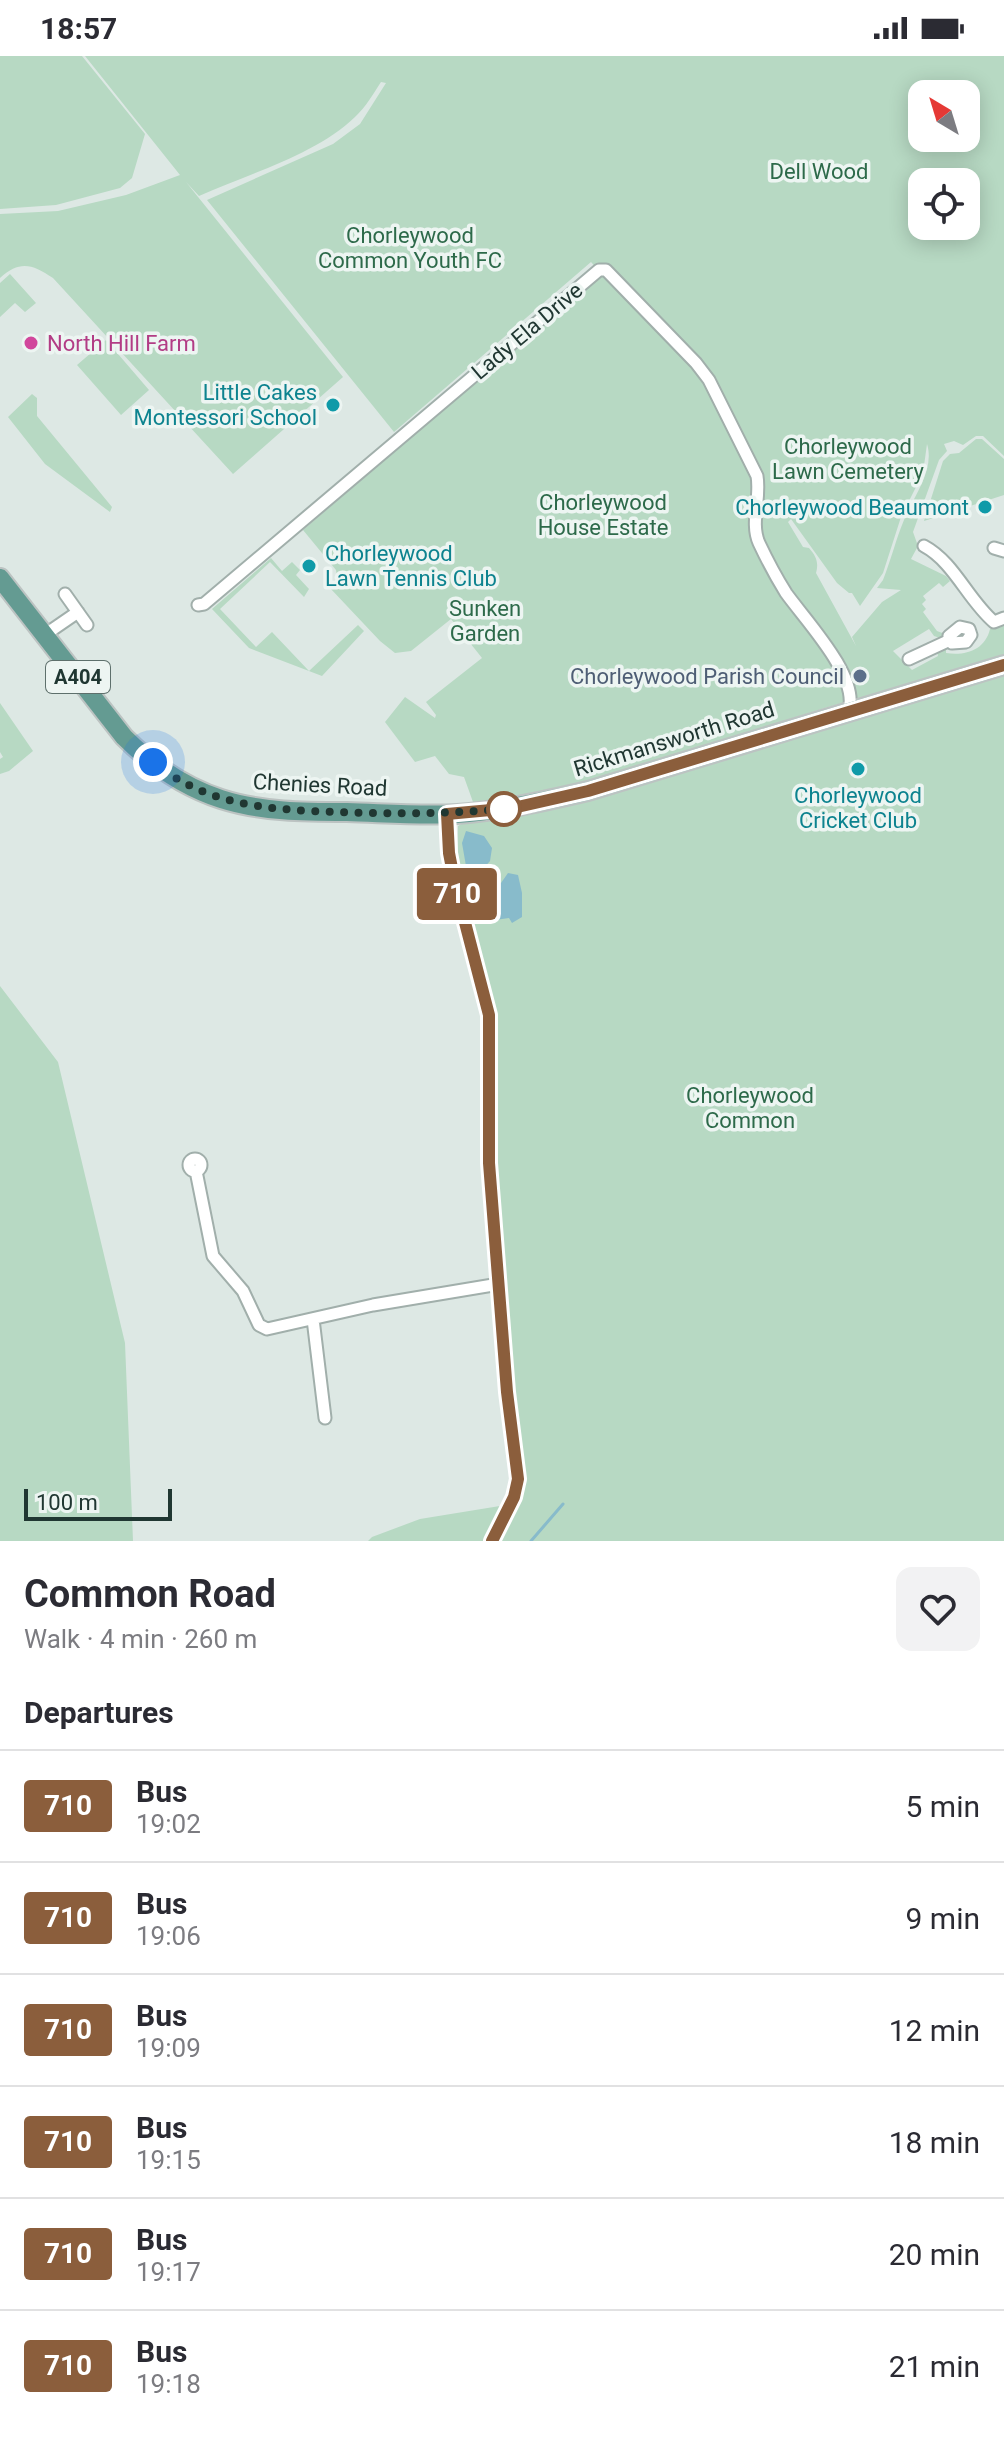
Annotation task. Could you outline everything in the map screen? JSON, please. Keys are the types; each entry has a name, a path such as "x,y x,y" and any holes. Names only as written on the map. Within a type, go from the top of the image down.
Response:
{"main road":[{"name":"Chenies Road","path":"0,578 124,737 163,770 195,788 243,805 280,810 447,814"},
{"name":"Rickmansworth Road","path":"447,814 513,808 588,791 1004,665"}],"street":[{"name":"Lady Ela Drive","path":"198,605 204,604 599,270 606,270 696,363 712,385 757,476 760,491 755,527 757,539 785,591 848,683 852,701 849,710"},
{"path":"924,546 936,552 981,611 999,620"},
{"path":"65,594 87,625"},
{"path":"46,634 78,612"},
{"path":"909,659 950,640 956,645 966,642 972,632 999,620"},
{"path":"447,814 449,853 455,884 489,1015 489,1163 507,1392 518,1479 514,1497 492,1541"},
{"path":"196,1171 213,1256 243,1291 259,1325 267,1329 373,1305 499,1284"},
{"path":"313,1319 325,1418"}],"green space":[{"path":"0,56 82,56 145,134 132,178 120,188 56,205 0,209"},
{"name":"Chorleywood House Estate","path":"85,56 1004,56 1004,456 983,436 976,436 963,445 954,441 944,444 947,451 939,460 913,532 918,546 911,559 950,581 943,587 939,583 923,596 926,600 922,604 926,609 923,612 937,631 945,634 943,639 934,636 929,629 893,651 912,670 938,656 937,651 946,647 946,653 974,650 984,642 990,629 1004,623 1004,658 828,707 586,783 473,802 464,777 449,774 435,756 415,762 385,722 405,697 435,718 426,702 482,658 451,619 411,651 395,653 330,588 337,577 336,570 303,530 602,274 591,262 394,432 207,200 333,144 360,124 386,83 381,82 355,117 301,153 199,196 186,182 343,377 233,474 53,278 32,267 20,266 0,278 0,214 58,211 126,195 180,175","holes":["927,444 926,473 877,588 901,590 882,602 852,637 856,646 816,573 815,557 809,548 803,547 788,522 791,519 837,583 852,593 860,606 883,573 901,517 923,473"]},
{"path":"10,274 36,303 25,312 15,303 0,317 0,283"},
{"path":"106,340 149,390 121,415 77,365"},
{"path":"32,394 37,398 37,416 112,507 110,512 45,464 8,417"},
{"path":"976,439 982,439 1004,459 1004,495 924,521 943,461"},
{"path":"271,558 282,571 292,562 300,570 296,575 309,589 304,597 270,562 220,609 256,647 272,632 309,671 358,625 364,631 322,676 249,648 212,609"},
{"name":"Chorleywood Common","path":"1004,670 1004,1541 499,1541 521,1494 524,1468 513,1384 500,1218 495,1126 497,1029 458,866 458,826 468,820 513,817"},
{"path":"0,703 33,751 9,771 0,774 0,759 3,757 0,752"},
{"path":"0,986 58,1062 125,1343 133,1541 0,1541"},
{"path":"506,1505 483,1541 368,1541 420,1519"}],"water":[{"path":"466,831 484,836 492,848 490,861 482,870 470,870 466,866 462,843"},
{"path":"508,873 518,875 522,917 512,923 509,918 483,919 473,895 472,880 501,883"}],"waterway":[{"path":"531,1541 563,1504"}],"bus line":[{"name":"710","path":"492,1541 518,1488 518,1479 507,1392 489,1163 489,1015 455,884 449,853 447,814 513,808 588,791 1004,665"}],"place":[{"name":"North Hill Farm","path":"31,343"},
{"name":"Little Cakes Montessori School","path":"333,405"},
{"name":"Chorleywood Beaumont","path":"985,507"},
{"name":"Chorleywood Lawn Tennis Club","path":"309,566"},
{"name":"Chorleywood Parish Council","path":"860,676"},
{"name":"Chorleywood Cricket Club","path":"858,769"}],"route":[{"path":"153,762 195,788 219,798 280,810 447,814 513,808 504,809"}],"park label":[{"name":"Dell Wood","path":"819,171"},
{"name":"Chorleywood Common Youth FC","path":"410,248"},
{"name":"Chorleywood Lawn Cemetery","path":"848,458"},
{"name":"Sunken Garden","path":"485,620"}]}
